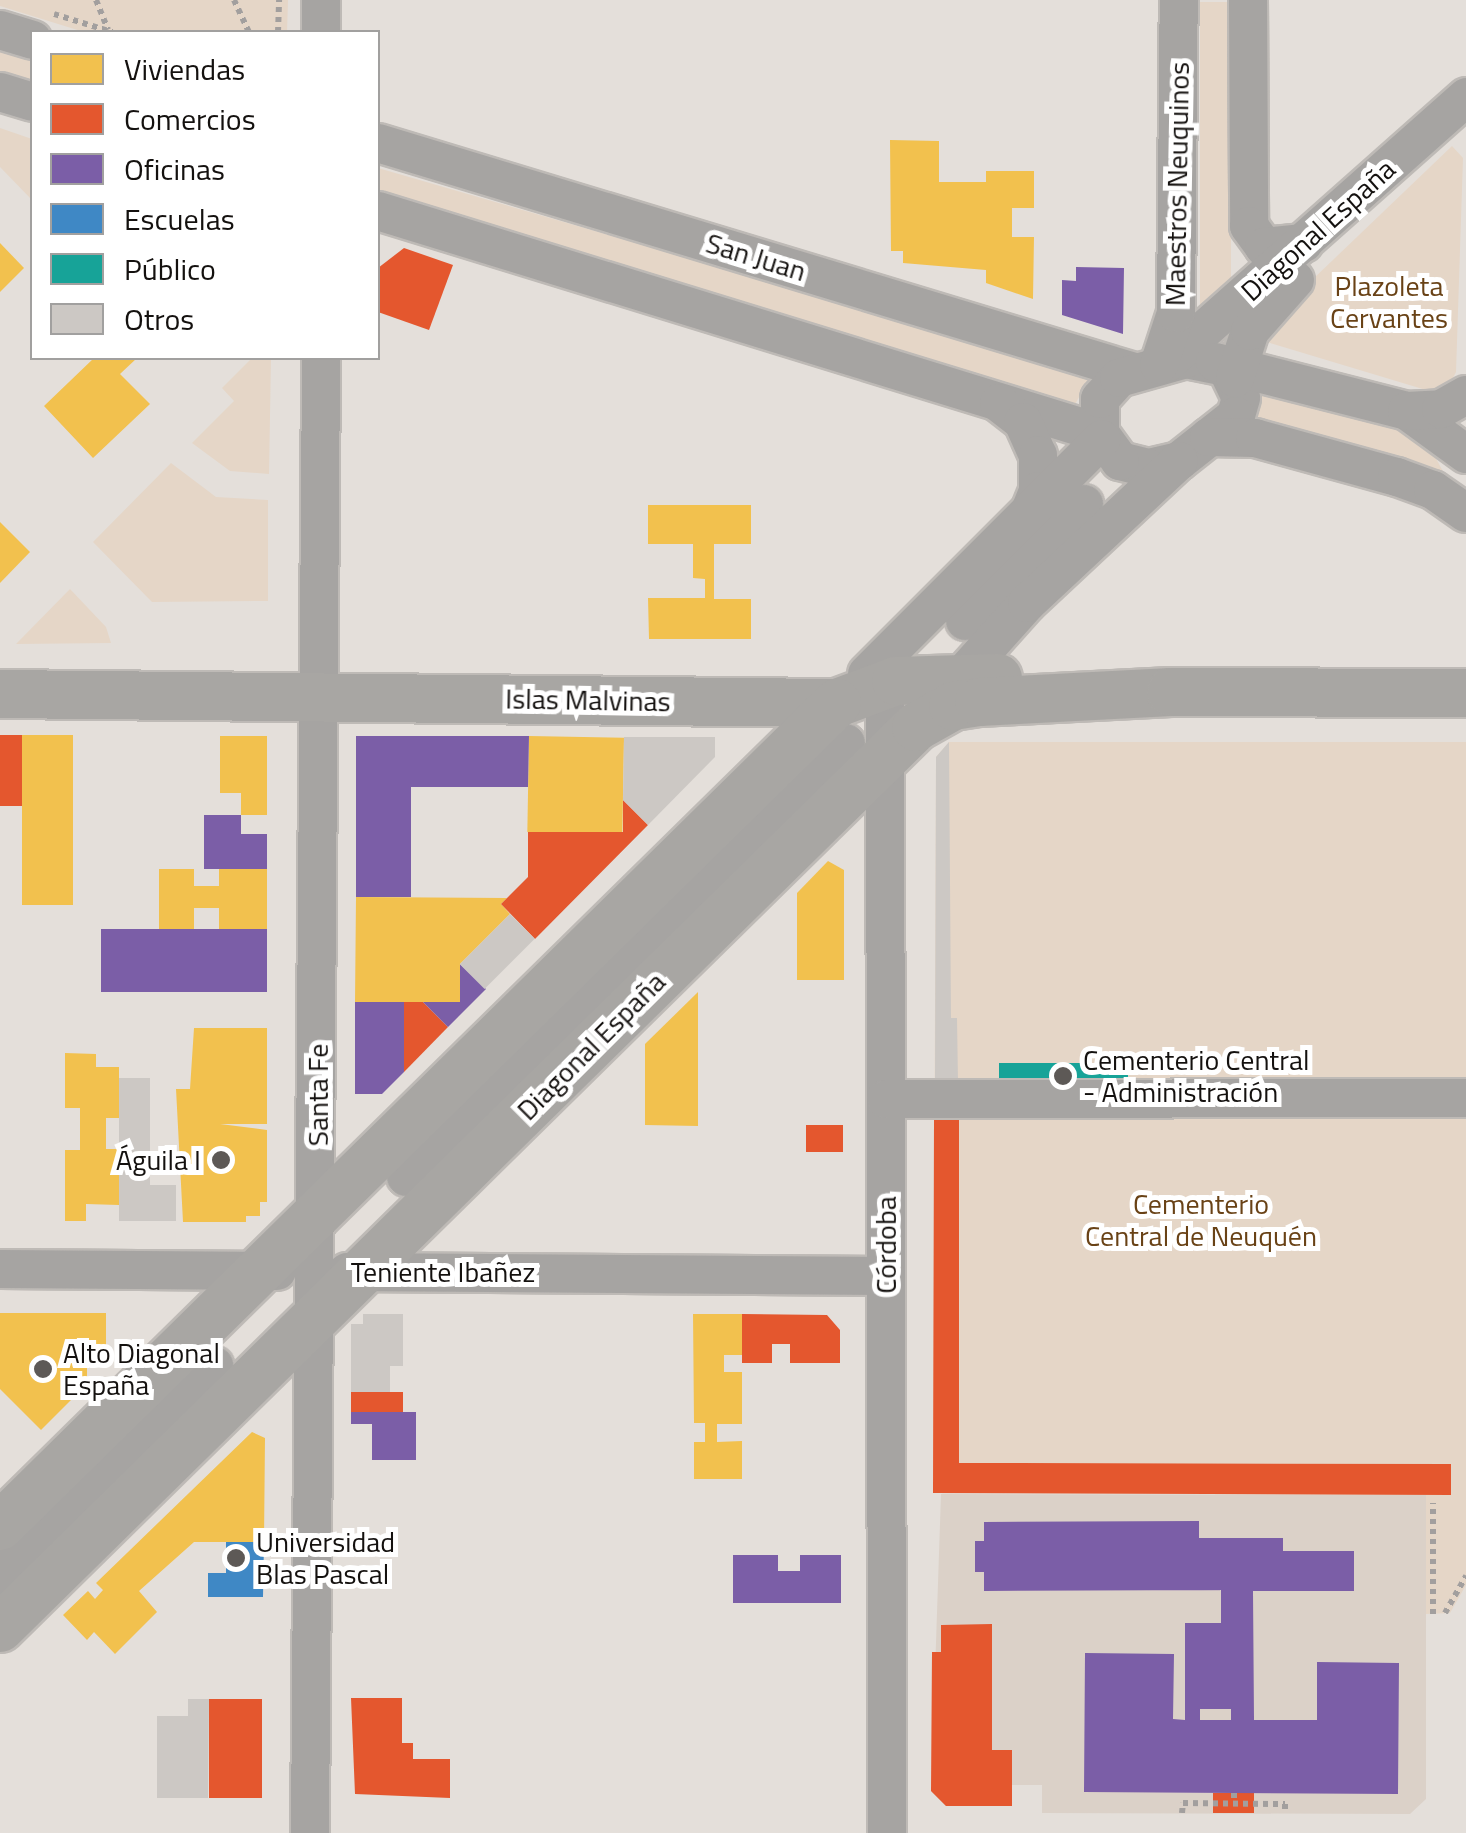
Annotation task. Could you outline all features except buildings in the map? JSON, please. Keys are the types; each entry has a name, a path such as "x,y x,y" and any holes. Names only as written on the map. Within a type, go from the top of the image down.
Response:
{"main road":[{"name":"Islas Malvinas","path":"871,731 885,670 960,678 1074,678 1171,692"},
{"name":"Islas Malvinas","path":"0,694 320,698 871,731 966,703 1171,692 1466,693"},
{"name":"Diagonal España","path":"0,1526 332,1286 398,1185 772,791 871,731"},
{"name":"Diagonal España","path":"0,1628 198,1382 259,1271 318,1213 398,1185 798,842 871,731"},
{"path":"772,791 805,811 798,842"}],"street":[{"path":"321,30 322,0"},
{"name":"Maestros Neuquinos","path":"1154,366 1176,313 1179,0"},
{"path":"1248,0 1249,226 1264,248 1304,242"},
{"path":"0,30 38,25"},
{"path":"0,92 30,101"},
{"name":"Diagonal España","path":"885,670 1101,436 1100,398 1154,366 1304,242 1466,98"},
{"name":"Diagonal España","path":"871,731 960,678 1027,603 1240,408 1229,369 1260,318 1466,98"},
{"name":"San Juan","path":"380,144 1154,366"},
{"path":"380,212 1101,436 1132,466 1180,461"},
{"name":"Santa Fe","path":"310,1833 332,1286 318,1213 321,360"},
{"path":"1154,366 1229,369 1407,411 1440,409 1466,395"},
{"path":"996,402 1022,422 1034,444 1040,478 1029,513"},
{"path":"1407,411 1466,454"},
{"path":"1209,436 1255,438 1397,477 1433,490 1466,513"},
{"path":"965,622 1084,504"},
{"name":"Córdoba","path":"885,670 871,731 886,1099 887,1833"},
{"path":"886,1099 1466,1098"},
{"name":"Teniente Ibañez","path":"0,1269 259,1271 332,1286 886,1276"},
{"path":"0,1577 198,1382"}],"path":[{"path":"96,0 110,30"},
{"path":"234,0 248,30"},
{"path":"278,30 279,0"},
{"path":"38,25 90,30"},
{"path":"1433,1614 1434,1503"},
{"path":"1445,1614 1466,1576"},
{"path":"1234,1793 1234,1803"},
{"path":"1182,1813 1183,1803 1285,1804 1285,1813"}],"shaded area":[{"path":"941,1494 1426,1495 1426,1799 1410,1814 1042,1813 1042,1785 1012,1785 1012,1806 946,1806 931,1791"}],"green space":[{"path":"0,0 288,0 287,30 78,30 0,6"},
{"path":"1200,2 1231,2 1231,315 1200,315"},
{"path":"0,47 30,56 30,81 0,71"},
{"path":"0,128 30,138 30,198 0,167"},
{"name":"Plazoleta Cervantes","path":"1452,146 1463,158 1456,372 1449,386 1426,390 1267,342 1265,325"},
{"path":"380,169 1053,364 1089,379 1073,408 380,196"},
{"path":"250,360 271,360 269,474 230,471 192,443 234,401 222,388"},
{"path":"1255,381 1390,420 1433,453 1452,488 1247,424"},
{"path":"171,463 216,497 268,500 268,601 152,602 93,542"},
{"path":"70,589 106,627 111,643 16,644"},
{"name":"Cementerio Central de Neuquén","path":"949,742 1466,742 1466,1585 1450,1613 1426,1614 1426,1495 933,1493 936,757"}],"place":[{"name":"Cementerio Central - Administración","path":"1063,1076"},
{"name":"Águila I","path":"221,1160"},
{"name":"Alto Diagonal España","path":"43,1369"},
{"name":"Universidad Blas Pascal","path":"236,1558"}]}
